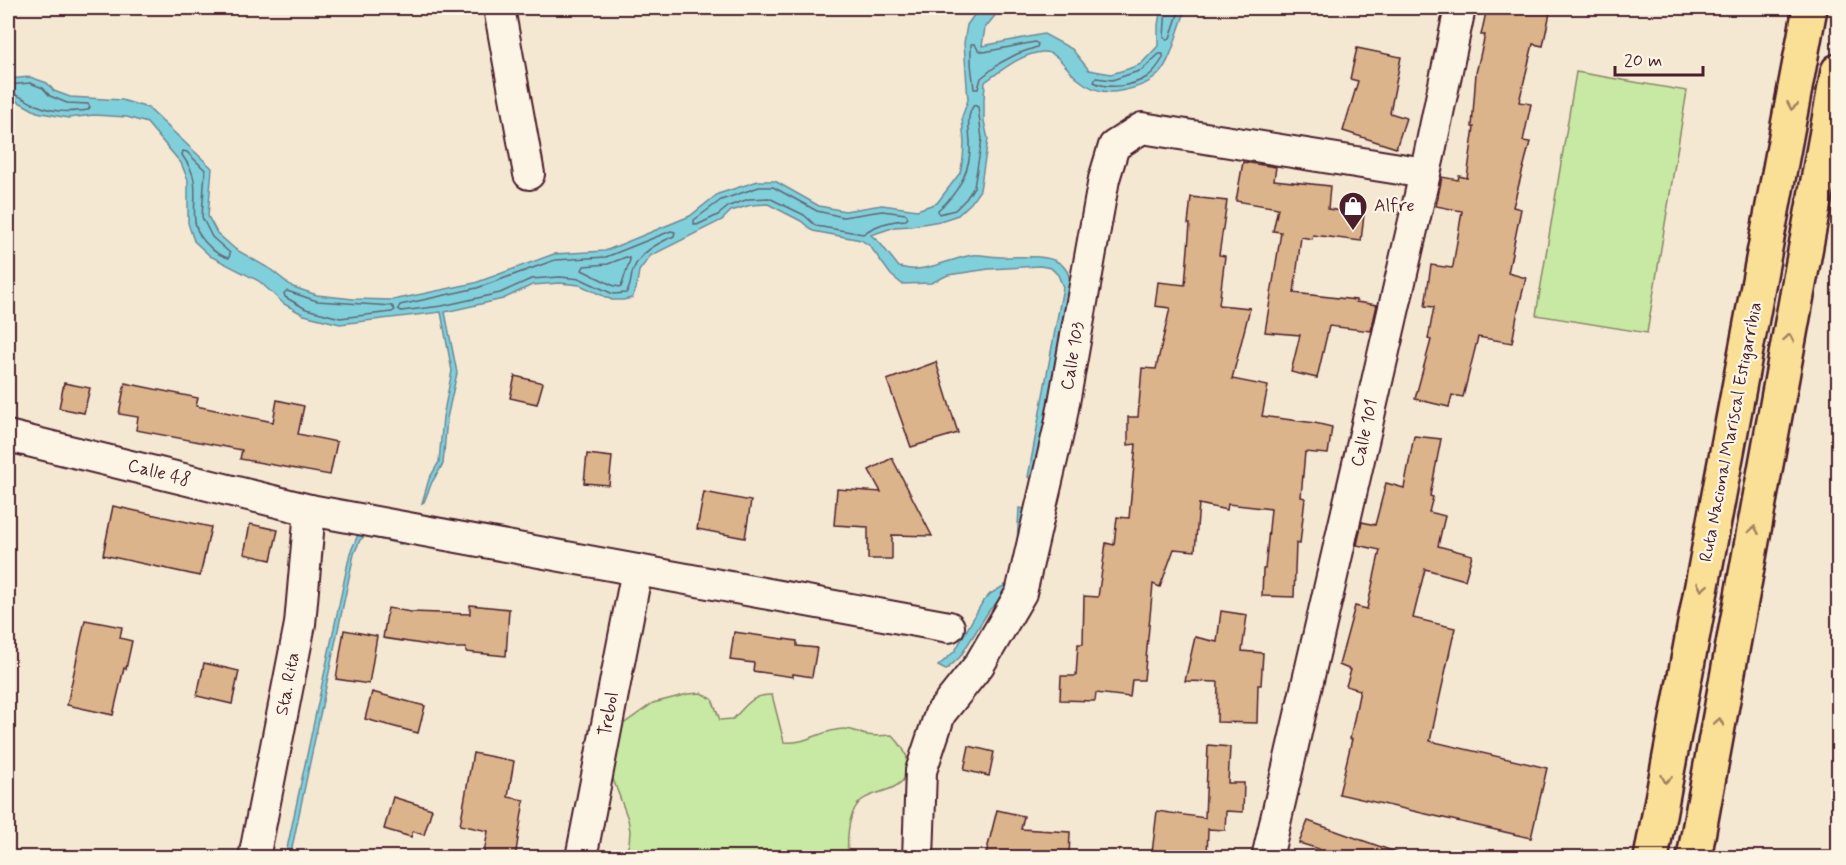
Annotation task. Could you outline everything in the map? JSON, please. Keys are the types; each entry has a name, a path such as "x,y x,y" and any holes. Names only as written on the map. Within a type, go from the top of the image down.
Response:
{"highway":[{"name":"Ruta Nacional Mariscal Estigarribia","path":"1651,858 1810,8"},
{"path":"1694,858 1839,71"}],"street":[{"path":"499,8 529,174"},
{"name":"Calle 101","path":"1267,858 1425,173 1460,8"},
{"name":"Calle 103","path":"918,858 921,771 940,714 979,665 1021,593 1060,425 1104,179 1114,146 1142,128 1425,173"},
{"name":"Calle 48","path":"8,436 310,510 949,627"},
{"name":"Sta. Rita","path":"254,858 300,624 310,510"},
{"name":"Trebol","path":"581,858 637,570"}],"green space":[{"path":"1576,72 1687,91 1647,333 1536,315"},
{"path":"701,693 712,699 720,720 733,719 746,705 759,696 772,695 784,742 799,741 829,731 844,729 870,736 892,735 906,755 908,770 906,776 892,788 869,796 857,805 849,827 848,857 623,857 629,844 630,831 628,819 610,771 622,725 653,703"}],"water":[{"path":"979,8 1001,8 985,28 982,46 1044,34 1072,49 1089,70 1111,74 1141,64 1158,46 1161,8 1186,8 1168,60 1158,75 1143,85 1114,92 1098,90 1083,83 1058,58 1042,52 1034,53 1012,63 985,82 984,121 988,139 980,190 971,203 958,215 940,221 895,227 871,235 899,267 908,269 924,268 975,255 1047,258 1065,268 1069,277 1070,291 1034,480 1028,477 1063,287 1058,275 1051,268 1040,266 989,269 948,275 931,283 902,284 891,275 870,246 861,240 813,231 801,221 768,204 751,205 731,211 722,220 650,256 639,271 632,298 612,300 580,285 560,283 532,285 503,299 445,312 457,373 447,418 443,464 422,503 429,479 439,462 443,417 452,371 441,312 340,324 304,315 284,304 259,281 210,256 194,241 188,223 188,180 181,163 147,123 127,117 94,115 68,118 37,112 8,99 8,79 30,77 47,83 54,91 70,97 122,100 148,108 212,168 208,216 217,233 235,249 270,269 293,287 317,295 393,300 475,283 554,254 605,251 690,216 718,194 758,181 775,181 819,206 845,211 882,205 917,210 937,203 960,173 964,144 962,117 968,100 964,43 967,25"},
{"path":"1019,508 1025,509 1024,562 1010,592 990,609 960,657 946,670 938,666 955,651 982,603 990,594 1007,584 1012,575 1016,564"},
{"path":"362,532 418,541 400,544 365,536 360,540 354,554 290,857 285,858 350,553 358,535"}],"building":[{"path":"1487,8 1551,8 1543,46 1533,44 1519,102 1531,104 1523,141 1530,142 1513,207 1521,209 1508,273 1526,278 1512,343 1478,337 1463,397 1452,395 1449,407 1415,399 1431,340 1428,339 1434,307 1425,306 1431,265 1452,268 1462,211 1436,206 1442,177 1458,180 1459,176 1467,178 1474,127 1472,127 1476,73 1485,35 1481,35"},
{"path":"1357,48 1401,57 1390,113 1406,118 1396,148 1343,131 1358,81 1350,79"},
{"path":"1243,162 1276,167 1274,180 1330,186 1328,209 1364,214 1361,241 1313,235 1312,239 1301,237 1294,293 1356,300 1356,302 1377,305 1371,331 1329,326 1317,378 1291,372 1300,335 1265,332 1281,232 1273,231 1278,208 1236,201"},
{"path":"1191,197 1227,201 1219,255 1225,256 1219,305 1250,308 1232,379 1268,386 1262,416 1332,427 1328,454 1305,452 1301,497 1305,498 1300,544 1296,543 1294,597 1262,596 1271,509 1228,504 1227,510 1199,504 1195,551 1174,549 1160,587 1153,584 1144,680 1132,680 1130,697 1096,693 1095,701 1060,700 1061,676 1076,676 1078,644 1083,644 1084,596 1098,597 1106,543 1114,545 1117,517 1129,518 1136,444 1128,445 1128,417 1138,417 1142,368 1156,369 1170,308 1155,306 1158,282 1185,285"},
{"path":"936,362 958,433 911,447 887,380"},
{"path":"515,376 543,383 537,404 510,398"},
{"path":"64,383 90,388 84,413 59,408"},
{"path":"125,383 198,398 196,406 273,422 277,400 304,406 298,434 337,442 330,475 240,459 242,450 136,430 138,417 119,414"},
{"path":"1414,436 1441,439 1429,512 1445,516 1438,546 1472,555 1465,580 1425,569 1413,618 1455,628 1430,741 1547,768 1531,838 1339,794 1352,739 1350,739 1360,690 1346,686 1351,670 1339,665 1355,606 1367,609 1380,550 1357,545 1362,522 1375,525 1386,483 1404,488"},
{"path":"587,454 612,457 609,485 584,483"},
{"path":"892,458 932,536 892,535 892,559 868,559 868,527 834,525 837,489 881,492 869,470"},
{"path":"704,492 751,501 745,538 697,529"},
{"path":"113,506 211,527 200,576 103,555"},
{"path":"250,524 278,530 271,560 244,554"},
{"path":"470,605 509,609 506,656 466,652 466,648 448,648 383,638 388,608 411,612 470,614"},
{"path":"1221,611 1247,615 1242,651 1263,653 1261,685 1258,685 1257,723 1217,722 1218,682 1185,681 1195,637 1217,642"},
{"path":"85,620 122,627 120,638 132,641 113,715 67,705"},
{"path":"344,630 377,636 369,684 336,679"},
{"path":"734,632 797,641 797,646 817,648 812,677 793,674 793,677 753,671 754,663 730,660"},
{"path":"204,663 239,671 232,704 197,696"},
{"path":"372,692 425,706 418,733 365,719"},
{"path":"1208,745 1230,747 1228,783 1244,783 1243,812 1226,811 1225,830 1208,829 1207,856 1152,853 1157,811 1205,818"},
{"path":"969,746 994,752 989,776 964,770"},
{"path":"473,753 514,761 508,797 524,800 515,858 483,858 488,831 460,825"},
{"path":"393,797 432,809 424,835 413,831 411,837 384,829"},
{"path":"997,810 1024,816 1021,829 1070,832 1069,858 985,858"},
{"path":"1308,821 1401,854 1401,858 1317,858 1319,849 1299,843"}],"place":[{"name":"Alfre","path":"1353,232"}]}
